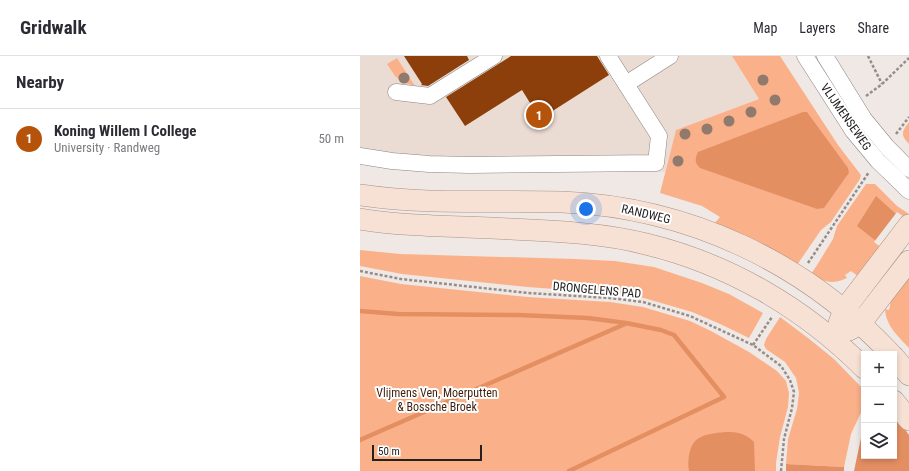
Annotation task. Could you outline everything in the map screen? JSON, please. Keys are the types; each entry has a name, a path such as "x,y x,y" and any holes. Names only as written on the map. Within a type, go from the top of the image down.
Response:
{"main road":[{"name":"RANDWEG","path":"360,195 414,201 548,202 611,206 686,224 723,237 754,252 803,280 844,310 888,351"},
{"path":"360,219 419,225 590,235 645,243 676,252 711,265 756,286 804,317 833,339 861,365"},
{"path":"833,339 844,310 909,224"},
{"path":"833,339 860,324 909,261"},
{"name":"RANDWEG","path":"897,361 909,375"},
{"path":"897,405 909,420"}],"street":[{"path":"396,92 430,96 494,56"},
{"path":"360,156 392,162 470,165 656,163 659,136 608,56"},
{"path":"626,84 670,56"},
{"name":"VLIJMENSEWEG","path":"805,56 854,132 878,161 909,191"},
{"name":"VLIJMENSEWEG","path":"825,56 864,118 887,147 909,169"}],"path":[{"path":"868,56 882,84"},
{"path":"866,96 882,84 909,58"},
{"path":"895,136 909,116"},
{"path":"806,265 869,172"},
{"name":"DRONGELENS PAD","path":"360,271 401,279 528,293 610,298 643,302 690,316 753,345 781,366 790,380 794,392 792,408 784,439 781,471"},
{"path":"753,345 774,315"}],"shaded area":[{"path":"360,56 732,56 759,99 676,130 665,172 360,158"},
{"path":"803,112 807,112 848,168 849,173 824,208 817,209 700,168 696,162 698,152"},
{"path":"876,196 909,223 909,267 857,226"},
{"path":"909,370 909,471 854,471 861,438 861,459 897,459 897,379"},
{"path":"725,432 741,434 754,442 755,471 689,471 689,455 691,447 695,441 705,435"},
{"path":"786,464 844,467 844,471 786,471"}],"green space":[{"path":"732,56 780,56 838,145 861,175 860,179 831,222 821,230 797,265 713,225 720,217 702,206 660,193 676,130 759,99","holes":["849,173 824,207 817,209"]},
{"path":"397,58 415,86 402,82 395,76 387,64"},
{"path":"909,122 909,144 904,138 903,133"},
{"path":"866,184 875,184 897,206 909,214 909,223 895,213 909,267 909,348 893,330 888,321 885,309 889,310 891,301 851,271 845,275 847,278 832,282 824,281 811,274 833,239 837,226"},
{"path":"360,250 400,254 615,261 654,267 702,283 729,294 763,313 749,338 692,312 644,298 610,293 527,287 402,274 360,266"},
{"name":"Vlijmens Ven, Moerputten & Bossche Broek","path":"360,276 401,284 527,297 610,302 643,307 690,321 749,352 777,371 786,381 789,393 788,407 780,437 776,471 360,471"},
{"path":"780,317 834,359 861,387 861,412 851,434 844,467 786,464 788,439 797,409 799,393 796,378 785,362 766,349 764,345 766,339"}],"pier":[{"path":"897,212 909,220 909,269 874,242"},
{"path":"909,368 909,435 897,419 897,375"}],"building":[{"path":"404,56 467,56 469,60 428,86 421,85 422,84"},
{"path":"511,56 597,56 609,75 540,119 522,90 465,126 446,97"}],"waterway":[{"path":"360,311 398,314 518,315 588,318 626,323 661,330 674,335 724,397 569,471"},
{"path":"360,440 625,324"}],"place":[{"name":"Koning Willem I College","path":"539,115"}]}
